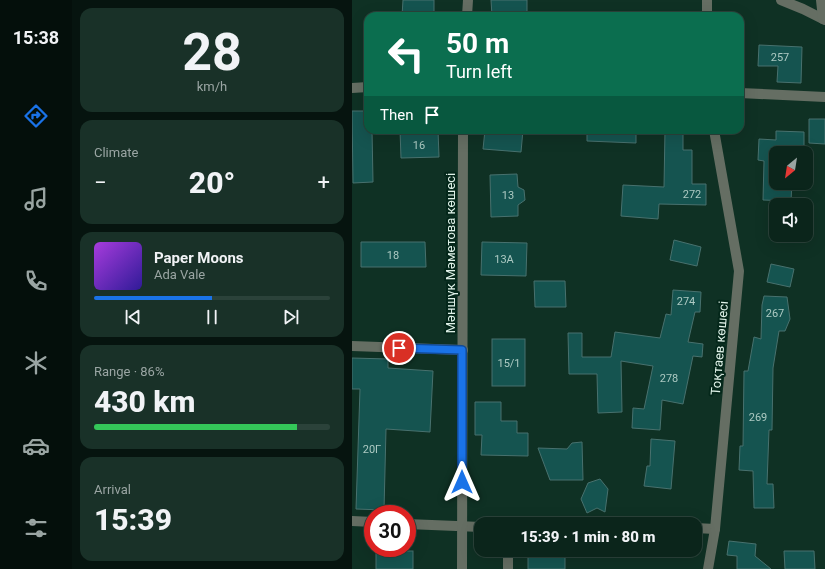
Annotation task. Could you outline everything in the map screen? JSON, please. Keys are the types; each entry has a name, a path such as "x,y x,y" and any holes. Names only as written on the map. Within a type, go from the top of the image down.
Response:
{"street":[{"path":"467,12 468,0"},
{"path":"706,0 707,12"},
{"path":"781,0 824,20"},
{"path":"820,0 824,20"},
{"path":"352,88 364,87"},
{"path":"744,94 825,97"},
{"name":"Мәншүк Мәметова көшесі","path":"462,569 463,134"},
{"name":"Тоқтаев көшесі","path":"708,569 715,529 739,271 715,134"},
{"path":"352,346 462,350"},
{"path":"352,521 364,522"},
{"path":"416,524 474,527"},
{"path":"702,528 715,529"},
{"path":"508,557 508,569"}],"building":[{"path":"403,0 434,0 434,12 402,12"},
{"path":"491,0 527,0 527,12 492,12"},
{"path":"759,45 802,47 801,83 777,82 778,66 758,66"},
{"path":"352,111 364,111 364,134 372,134 373,182 353,183"},
{"path":"809,119 825,119 825,144 809,143"},
{"path":"776,131 804,132 804,146 769,146 769,190 792,190 791,198 769,198 769,200 763,200 764,161 758,160 759,139 776,140"},
{"path":"400,134 438,134 439,157 401,158"},
{"path":"485,134 523,134 521,152 483,149"},
{"path":"587,134 636,134 636,143 587,141"},
{"path":"665,134 683,134 683,150 692,150 692,184 706,184 706,205 659,204 658,219 621,216 623,185 664,187"},
{"path":"517,174 518,187 524,190 525,200 518,205 518,216 491,217 490,175"},
{"path":"674,240 701,247 697,266 670,260"},
{"path":"361,242 425,242 426,267 361,267"},
{"path":"482,242 527,243 526,276 481,275"},
{"path":"771,264 794,269 790,287 767,282"},
{"path":"534,281 565,281 566,307 535,307"},
{"path":"673,290 701,292 700,312 695,312 688,342 703,344 702,357 693,356 683,404 662,400 660,430 632,428 633,408 644,409 653,366 621,361 622,412 598,413 597,374 569,374 568,333 582,333 582,357 611,357 615,332 660,338 666,314 671,315"},
{"path":"764,296 787,297 790,319 785,331 779,331 773,368 772,430 769,430 767,484 773,484 774,508 754,508 753,471 739,470 740,446 743,446 744,371 748,371 754,337 761,339 762,305"},
{"path":"492,339 525,339 525,386 492,386"},
{"path":"352,358 388,359 388,368 433,371 430,432 386,429 384,505 364,505 364,509 356,509 360,389 352,389"},
{"path":"475,402 501,402 501,421 517,421 517,433 528,433 528,456 481,455 482,435 475,435"},
{"path":"651,439 675,441 671,489 644,486 647,466 650,466"},
{"path":"582,442 583,480 550,480 538,448 567,449 572,443"},
{"path":"600,479 608,489 605,512 597,508 587,513 581,499 588,483"},
{"path":"729,541 756,544 755,556 771,569 737,569 737,556 727,555"},
{"path":"784,551 814,551 815,569 785,569"},
{"path":"376,557 413,557 413,569 376,569"},
{"path":"528,557 565,557 565,569 528,569"}],"route":[{"path":"399,348 462,350 462,482"}]}
